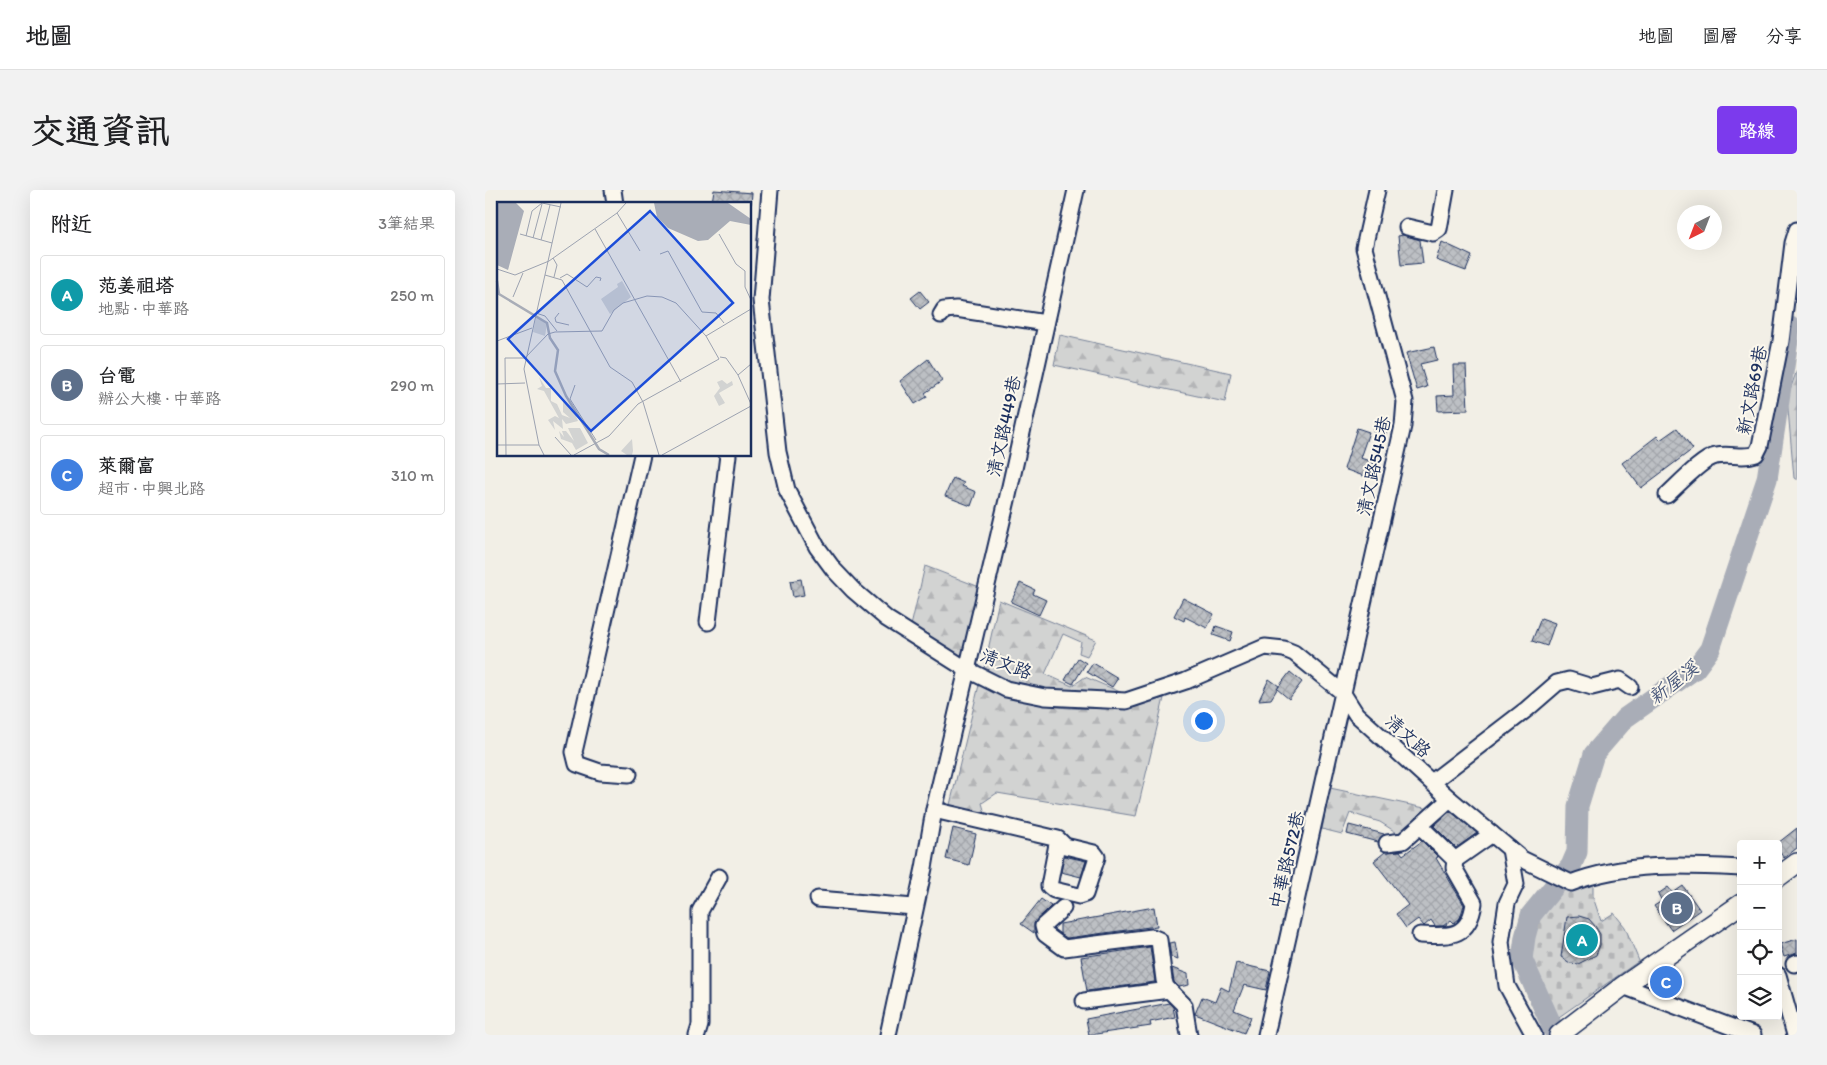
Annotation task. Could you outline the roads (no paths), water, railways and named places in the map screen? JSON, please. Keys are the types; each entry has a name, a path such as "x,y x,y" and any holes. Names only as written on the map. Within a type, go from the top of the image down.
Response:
{"main road":[{"path":"1782,874 1797,862"},
{"path":"1562,1033 1623,986 1737,907"}],"street":[{"name":"清文路","path":"770,190 761,300 778,452 787,490 817,547 834,570 853,590 887,619 966,670 1006,689 1045,697 1126,701 1186,681 1265,647 1284,648 1294,653 1342,692 1356,714 1450,799 1510,849 1567,881 1571,882 1598,872 1667,864 1737,868"},
{"name":"清文路449巷","path":"888,1035 924,868 934,810 1007,500 1076,190"},
{"name":"清文路545巷","path":"1342,692 1403,426 1405,400 1364,248 1377,190"},
{"path":"1407,227 1433,233 1439,229 1447,190"},
{"name":"新文路69巷","path":"1667,495 1707,460 1716,456 1749,457 1756,454 1760,446 1781,341 1793,243 1797,230"},
{"path":"751,299 765,247"},
{"path":"941,315 944,310 956,309 1045,323"},
{"path":"629,774 601,772 577,764 574,752 642,456"},
{"path":"708,622 728,456"},
{"path":"1432,782 1527,709 1557,683 1569,680 1592,687 1619,680 1630,687"},
{"name":"中華路572巷","path":"1266,1035 1302,884 1342,692"},
{"path":"1387,843 1403,842 1450,799"},
{"path":"934,810 1058,839"},
{"path":"1421,827 1455,860"},
{"path":"1420,935 1447,936 1462,931 1469,923 1474,903 1454,868 1455,860 1492,834"},
{"path":"1510,849 1517,884 1507,902 1501,942 1507,986 1534,1035"},
{"path":"1782,864 1797,862"},
{"path":"697,1035 700,1025 700,911 719,877"},
{"path":"818,899 914,908"},
{"path":"1063,908 1043,926 1045,934 1064,948 1152,937 1159,940 1163,980 1169,990 1184,1005 1189,1035"},
{"path":"1623,986 1753,1035"},
{"path":"1782,989 1795,1035"},
{"path":"1084,1001 1169,990"}],"waterway":[{"name":"新屋溪","path":"1556,1035 1522,959 1531,915 1571,866 1577,852 1578,806 1594,754 1625,718 1695,669 1710,649 1767,479 1790,327"}],"place":[{"name":"台電","path":"1677,908"},
{"name":"范姜祖塔","path":"1582,940"},
{"name":"萊爾富","path":"1666,982"}]}
